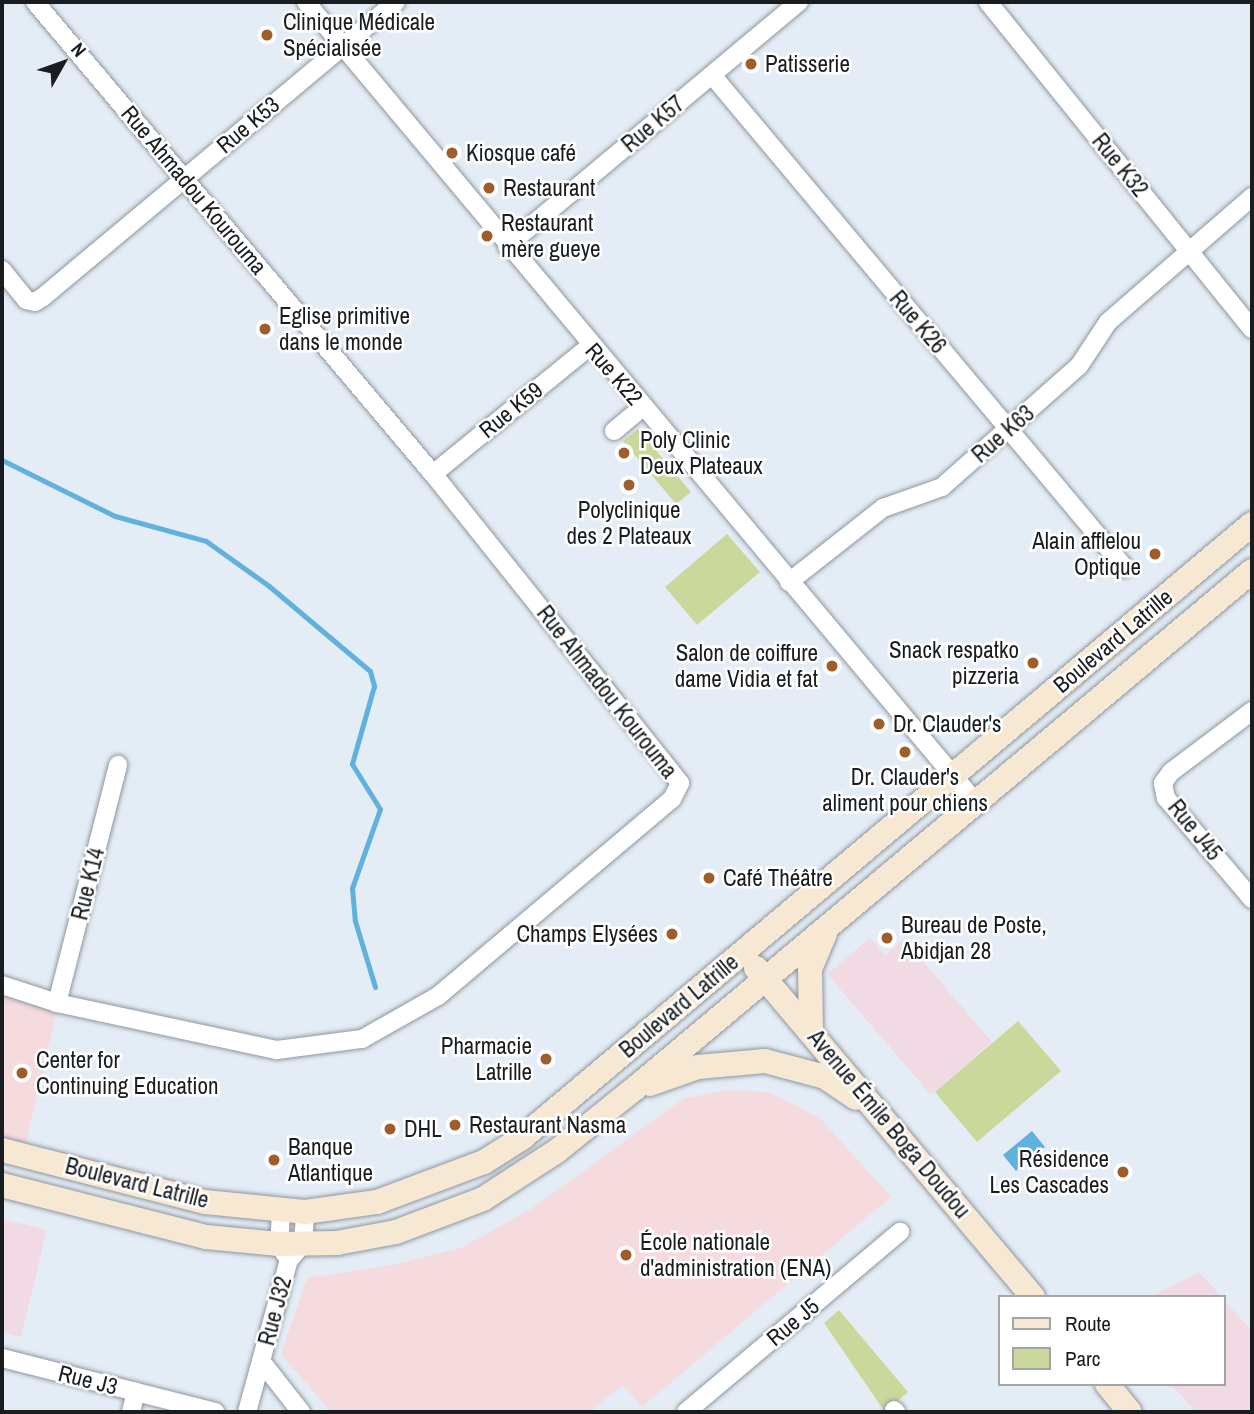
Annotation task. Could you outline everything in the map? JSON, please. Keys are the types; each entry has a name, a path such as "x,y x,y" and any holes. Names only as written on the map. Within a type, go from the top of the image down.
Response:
{"main road":[{"name":"Boulevard Latrille","path":"2,1150 205,1202 293,1211 377,1202 484,1162 523,1138 1252,524"},
{"name":"Boulevard Latrille","path":"2,1185 206,1237 290,1250 396,1232 483,1199 557,1151 633,1090 1252,571"},
{"path":"810,1032 810,969 830,926"},
{"name":"Avenue Émile Boga Doudou","path":"743,953 1031,1295"},
{"path":"633,1090 698,1067 765,1060 825,1077 883,1116"},
{"path":"1109,1386 1130,1412"}],"street":[{"name":"Rue Ahmadou Kourouma","path":"2,985 57,1003 277,1050 362,1040 438,996 679,789 678,776 433,474 35,2"},
{"name":"Rue K22","path":"306,2 590,346 976,803"},
{"name":"Rue K53","path":"2,270 26,300 35,302 396,2"},
{"name":"Rue K57","path":"507,246 799,2"},
{"name":"Rue K32","path":"988,2 1252,329"},
{"name":"Rue K26","path":"712,75 1125,568"},
{"name":"Rue K63","path":"789,582 883,508 942,487 1079,366 1108,323 1252,197"},
{"name":"Rue K59","path":"433,474 590,346"},
{"path":"614,431 643,407"},
{"name":"Rue J45","path":"1252,711 1171,772 1163,783 1166,798 1252,899"},
{"name":"Rue K14","path":"57,1003 118,765"},
{"path":"290,1250 293,1211"},
{"path":"290,1250 293,1211"},
{"name":"Rue J5","path":"686,1412 900,1232"},
{"name":"Rue J32","path":"247,1412 290,1250"},
{"name":"Rue J3","path":"2,1358 215,1412"},
{"name":"Rue J32","path":"261,1362 301,1412"},
{"path":"131,1412 136,1392"}],"shaded area":[{"path":"870,938 885,955 904,939 992,1042 931,1095 827,974"},
{"name":"Center for Continuing Education","path":"2,995 57,1010 26,1143 2,1137"},
{"name":"École nationale d'administration (ENA)","path":"725,1090 769,1092 820,1118 891,1197 642,1407 623,1385 590,1412 331,1412 281,1354 307,1278 398,1264 463,1247 534,1207 683,1099"},
{"path":"2,1219 47,1230 21,1337 2,1332"},
{"path":"1199,1272 1220,1295 1154,1295"},
{"path":"1226,1302 1252,1331 1252,1412 1196,1412 1173,1386 1226,1386"}],"green space":[{"path":"638,429 691,492 676,504 623,441"},
{"path":"727,534 760,572 697,625 665,587"},
{"path":"1018,1021 1061,1071 977,1142 935,1092"},
{"path":"839,1310 908,1392 885,1412 824,1323"}],"water":[{"path":"1032,1131 1045,1147 1016,1171 1003,1155"}],"waterway":[{"path":"2,460 115,516 206,541 269,586 370,671 374,686 352,764 380,809 352,888 355,921 375,987"}],"place":[{"name":"Clinique Médicale Spécialisée","path":"267,35"},
{"name":"Patisserie","path":"751,64"},
{"name":"Kiosque café","path":"452,153"},
{"name":"Restaurant","path":"489,188"},
{"name":"Restaurant mère gueye","path":"487,236"},
{"name":"Eglise primitive dans le monde","path":"265,329"},
{"name":"Poly Clinic Deux Plateaux","path":"624,453"},
{"name":"Polyclinique des 2 Plateaux","path":"629,485"},
{"name":"Alain afflelou Optique","path":"1155,554"},
{"name":"Snack respatko pizzeria","path":"1033,663"},
{"name":"Salon de coiffure dame Vidia et fat","path":"832,666"},
{"name":"Dr. Clauder's","path":"879,724"},
{"name":"Dr. Clauder's aliment pour chiens","path":"905,752"},
{"name":"Café Théâtre","path":"709,878"},
{"name":"Champs Elysées","path":"672,934"},
{"name":"Bureau de Poste, Abidjan 28","path":"887,938"},
{"name":"Pharmacie Latrille","path":"546,1059"},
{"name":"Center for Continuing Education","path":"22,1073"},
{"name":"Restaurant Nasma","path":"455,1125"},
{"name":"DHL","path":"390,1129"},
{"name":"Banque Atlantique","path":"274,1160"},
{"name":"Résidence Les Cascades","path":"1123,1172"},
{"name":"École nationale d'administration (ENA)","path":"626,1255"}]}
